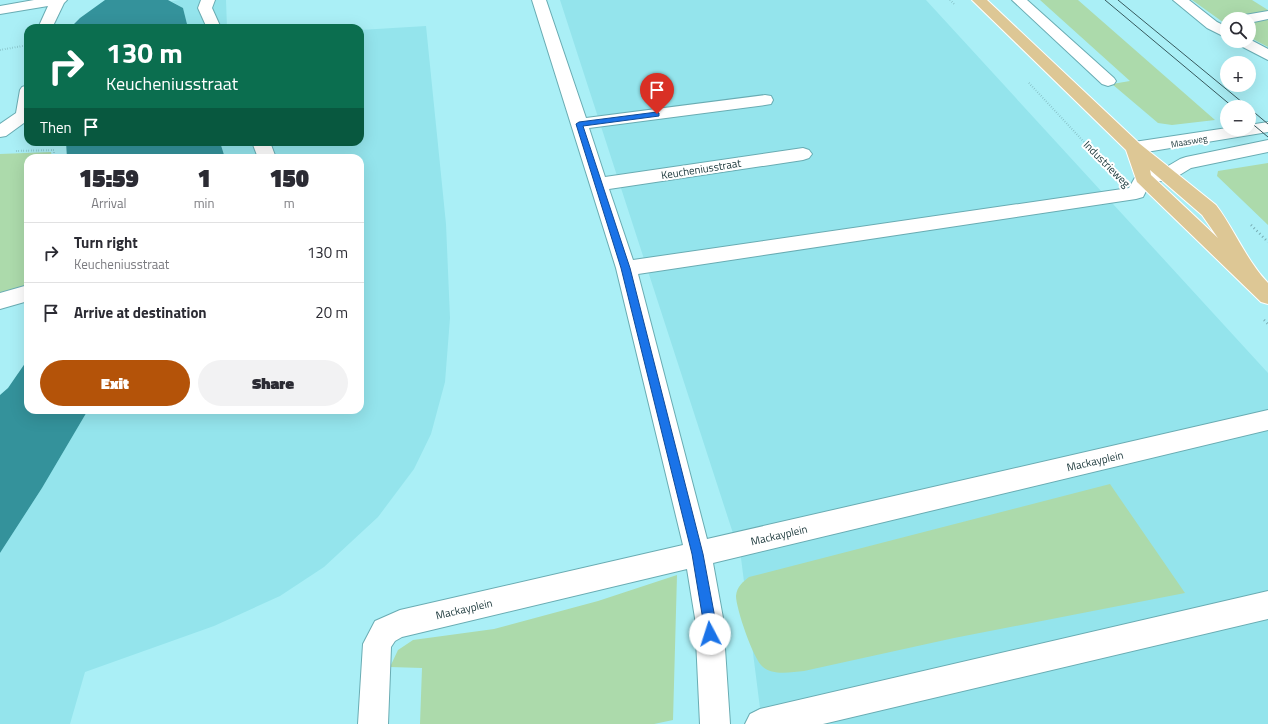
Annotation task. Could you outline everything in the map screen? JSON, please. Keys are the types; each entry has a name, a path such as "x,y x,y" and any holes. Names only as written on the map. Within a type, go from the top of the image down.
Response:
{"main road":[{"name":"Industrieweg","path":"980,0 1134,148 1213,215 1252,279"},
{"name":"Industrieweg","path":"1134,148 1140,185 1192,226 1252,279 1268,296"}],"street":[{"path":"0,10 59,0"},
{"path":"46,24 59,0"},
{"path":"208,0 205,8 212,24"},
{"path":"539,0 626,268 698,554 709,618 715,724"},
{"path":"1019,0 1108,81"},
{"path":"1180,0 1212,25 1220,29"},
{"path":"1256,17 1268,15"},
{"path":"1212,25 1220,23"},
{"path":"1255,48 1268,55"},
{"path":"579,124 766,100"},
{"path":"1,131 24,115"},
{"name":"Maasweg","path":"1134,148 1168,144 1268,127"},
{"name":"Maasweg","path":"626,268 1140,185 1166,175 1186,163 1268,146"},
{"name":"Keucheniusstraat","path":"598,184 803,154"},
{"path":"0,301 24,294"},
{"name":"Mackayplein","path":"373,724 376,644 385,631 400,624 1268,420"},
{"path":"760,724 1268,605"}],"path":[{"path":"950,0 956,6"},
{"path":"0,50 24,46"},
{"name":"Industrieweg","path":"1027,80 1119,179 1140,185"},
{"path":"15,151 54,150 54,154"},
{"path":"1263,319 1268,324"}],"shaded area":[{"path":"105,0 168,0 183,8 187,24 74,24"},
{"path":"226,0 227,24 187,24 183,8 171,1"},
{"path":"560,0 926,0 1268,373 1268,724 762,724 741,558"},
{"path":"426,26 446,224 450,318 445,382 431,434 414,469 378,517 324,567 280,596 214,626 85,672 70,724 0,724 0,553 42,488 86,414 364,414 364,154 224,154 221,146 364,146 364,30"},
{"path":"66,146 221,146 224,154 67,154"},
{"path":"24,365 24,414 86,414 42,488 0,553 0,395 8,388"}],"green space":[{"path":"1040,0 1078,0 1215,120 1172,125 1158,123 1112,84 1130,81"},
{"path":"1192,0 1252,0 1268,10 1268,47 1256,41 1256,12 1220,12 1220,20"},
{"path":"51,152 51,154 24,154 24,290 0,294 0,154"},
{"path":"1268,163 1268,225 1217,176 1218,171"},
{"path":"1110,484 1185,593 954,638 804,671 783,673 767,670 759,662 750,644 742,622 736,596 739,587 749,577"},
{"path":"677,575 673,720 654,724 420,724 422,668 390,667 398,650 413,640 494,629 598,601"}],"tram line":[{"path":"1105,0 1225,100"},
{"path":"1118,0 1239,100"},
{"path":"1256,114 1268,124"},
{"path":"1256,127 1268,137"}],"route":[{"path":"657,114 579,124 626,268 698,554 709,618 710,634"}]}
